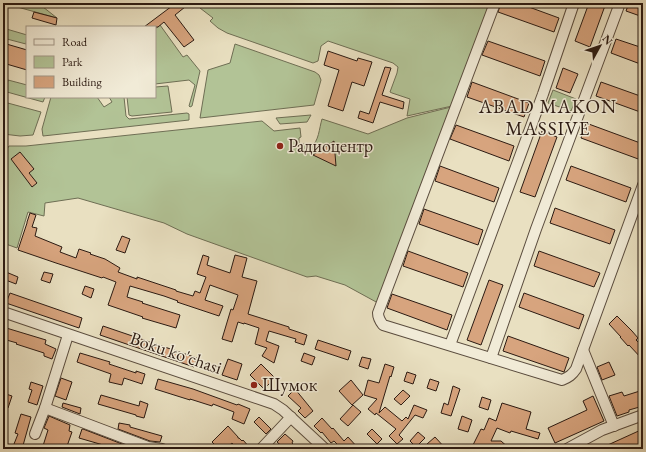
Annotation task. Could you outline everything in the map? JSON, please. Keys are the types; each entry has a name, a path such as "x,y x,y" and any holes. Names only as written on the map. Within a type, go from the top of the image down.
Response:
{"street":[{"path":"495,3 378,313 383,325 562,380 568,378 576,369 643,185"},
{"path":"450,345 543,94 574,3"},
{"path":"491,358 536,229 620,3"},
{"name":"Boku ko'chasi","path":"3,312 264,400 278,407 291,417 325,449"},
{"path":"35,434 45,408 68,335"},
{"path":"583,350 614,426"},
{"path":"45,408 148,447 162,449"},
{"path":"567,449 602,430 643,415"},
{"path":"261,449 291,417"}],"green space":[{"path":"3,3 38,3 57,18"},
{"path":"197,3 491,3 452,106 407,116 410,99 390,92 398,67 393,63 328,41 321,46 318,61 313,63 227,33 210,21 213,18 200,8"},
{"path":"160,25 183,57 187,55 200,71 192,106 190,107 195,85 189,80 156,84 156,28"},
{"path":"3,28 26,35 26,44 3,38"},
{"path":"235,44 315,72 319,75 321,80 314,105 200,118 208,70 230,63"},
{"path":"8,80 26,85 26,97 7,92 6,89"},
{"path":"168,86 172,112 132,116 129,115 127,98 156,98 156,87"},
{"path":"553,90 576,99 571,111 548,103"},
{"path":"29,98 45,98 43,102"},
{"path":"51,98 98,98 104,107 112,102 110,98 124,98 126,116 129,119 189,114 189,120 43,136 42,129"},
{"path":"3,102 41,112 33,135 20,136 3,134"},
{"path":"451,107 378,303 345,285 316,276 307,277 187,234 164,223 78,198 45,203 44,216 28,212 17,248 3,243 3,155 9,146 26,146 262,121 274,131 300,128 301,137 299,138 299,144 309,144 311,147 316,142 322,119 368,134 407,118"},
{"path":"311,115 307,122 280,124 276,118"}],"building":[{"path":"176,3 182,3 185,7 175,15 194,40 184,47 164,22 158,27 145,26"},
{"path":"501,3 518,3 559,18 554,32 498,12"},
{"path":"589,3 606,3 590,47 575,41"},
{"path":"629,3 643,3 643,17 626,11"},
{"path":"34,12 57,18 56,25 32,18"},
{"path":"616,39 643,48 643,65 611,53"},
{"path":"488,41 545,61 540,76 482,55"},
{"path":"3,43 26,50 26,70 3,63"},
{"path":"328,51 357,61 358,58 372,62 364,86 352,82 343,111 328,106 339,70 324,65"},
{"path":"385,67 391,68 382,95 404,102 403,109 380,102 373,123 358,118 360,111 369,114"},
{"path":"563,68 578,74 570,93 556,88"},
{"path":"472,82 529,103 524,117 467,97"},
{"path":"601,82 643,97 643,113 596,96"},
{"path":"586,123 643,144 643,154 641,160 581,138"},
{"path":"456,125 514,146 509,161 450,139"},
{"path":"542,131 557,137 535,197 520,192"},
{"path":"334,141 336,166 313,155"},
{"path":"20,152 34,169 29,173 37,183 32,187 11,159"},
{"path":"440,166 499,188 494,202 435,181"},
{"path":"571,166 631,188 626,202 566,180"},
{"path":"555,208 615,230 610,244 550,223"},
{"path":"424,209 483,230 478,245 419,224"},
{"path":"30,213 36,215 32,227 37,228 35,236 62,247 60,252 76,258 79,249 105,259 120,268 118,272 193,296 195,291 200,293 206,277 197,274 203,255 209,257 207,265 230,273 235,255 247,258 242,277 257,281 248,314 289,327 289,329 307,335 304,345 295,342 296,339 269,331 266,341 279,346 274,363 262,356 267,348 255,344 259,328 238,322 232,342 222,339 231,309 233,310 238,295 210,285 205,300 223,306 219,316 164,296 130,286 127,297 180,315 176,328 142,318 143,317 108,305 116,282 18,250"},
{"path":"122,236 130,239 125,253 116,250"},
{"path":"408,251 468,273 463,287 403,266"},
{"path":"539,251 600,273 594,287 534,266"},
{"path":"6,272 18,277 16,284 3,279"},
{"path":"44,272 53,274 50,283 41,280"},
{"path":"489,280 503,285 481,345 467,340"},
{"path":"85,286 94,289 91,298 82,294"},
{"path":"10,293 82,318 79,328 6,303"},
{"path":"524,293 584,315 579,329 519,307"},
{"path":"392,294 452,315 447,330 387,308"},
{"path":"617,316 638,338 636,340 643,347 643,360 629,345 628,346 609,324"},
{"path":"103,326 197,358 194,367 100,335"},
{"path":"3,327 46,340 45,344 56,349 52,359 44,356 44,353 3,339"},
{"path":"508,336 569,358 564,372 503,351"},
{"path":"318,340 351,351 348,360 315,349"},
{"path":"80,353 110,362 109,364 136,373 136,371 145,374 142,384 124,378 122,385 109,382 111,374 77,362"},
{"path":"304,353 315,357 312,365 301,361"},
{"path":"362,357 371,359 368,369 359,366"},
{"path":"228,359 242,364 237,380 222,375"},
{"path":"609,362 615,375 602,380 597,367"},
{"path":"261,364 275,378 264,389 250,375"},
{"path":"385,364 394,367 379,413 385,407 402,421 406,417 408,419 414,405 427,410 423,418 415,415 399,435 403,439 397,444 389,436 396,429 376,413 375,415 368,409 377,399 364,395 368,380 379,383"},
{"path":"407,372 416,375 413,384 404,381"},
{"path":"61,378 72,382 66,400 55,396"},
{"path":"158,379 193,389 250,409 244,424 232,419 234,412 213,404 212,406 155,389"},
{"path":"430,379 439,382 436,391 427,388"},
{"path":"351,380 363,395 352,405 339,391"},
{"path":"31,382 43,386 37,405 28,402 32,390 29,389"},
{"path":"453,386 460,389 451,416 441,413 444,403 448,405"},
{"path":"295,389 313,411 305,418 298,411 301,408 288,396"},
{"path":"403,390 410,396 401,405 394,399"},
{"path":"643,390 643,406 629,410 629,412 617,416 609,396 622,392 624,396"},
{"path":"3,393 12,396 8,408 3,407"},
{"path":"101,395 139,406 140,401 148,404 144,418 98,404"},
{"path":"593,396 604,421 555,443 548,428 587,410 583,401"},
{"path":"482,397 491,400 488,410 479,407"},
{"path":"63,403 81,408 80,414 62,407"},
{"path":"502,403 531,412 526,429 540,433 538,439 511,431 510,433 497,428 491,441 501,441 510,449 471,449 481,429 484,430 489,418 496,421"},
{"path":"353,405 361,412 348,426 340,419"},
{"path":"21,414 31,417 22,449 12,449 18,434 15,433"},
{"path":"49,416 70,425 69,431 72,432 66,449 42,449 48,430 44,428"},
{"path":"462,416 472,420 468,432 458,429"},
{"path":"259,417 271,429 266,434 254,422"},
{"path":"322,418 344,441 348,437 359,449 342,449 334,441 331,443 322,432 321,433 314,426"},
{"path":"119,423 130,425 130,427 162,436 160,442 150,441 118,429"},
{"path":"228,426 238,438 242,441 243,440 251,449 238,449 232,443 225,449 219,449 212,442"},
{"path":"82,429 135,449 117,449 79,438"},
{"path":"372,429 382,439 377,444 367,434"},
{"path":"643,429 643,442 628,449 599,449"},
{"path":"418,432 425,438 416,447 410,441"},
{"path":"285,434 293,441 292,443 298,449 285,449 277,442"},
{"path":"435,437 446,449 431,449 427,444"}],"place":[{"name":"Радиоцентр","path":"280,146"},
{"name":"Шумок","path":"254,385"}],"district":[{"name":"ABAD MAKON MASSIVE","path":"548,117"}]}
